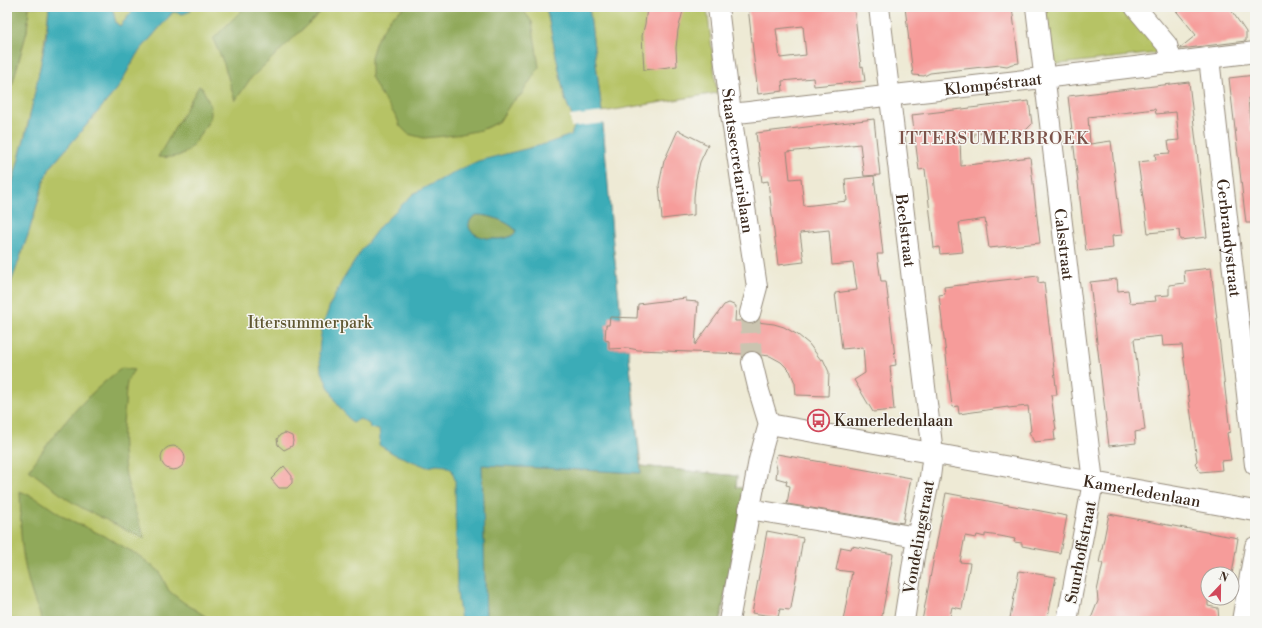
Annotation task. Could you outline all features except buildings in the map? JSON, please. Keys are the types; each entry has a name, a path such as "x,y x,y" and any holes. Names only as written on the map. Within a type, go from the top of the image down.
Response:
{"street":[{"name":"Staatssecretarislaan","path":"718,7 731,114 757,287 750,313"},
{"name":"Beelstraat","path":"879,7 933,453"},
{"name":"Calsstraat","path":"1036,7 1093,482"},
{"path":"1136,7 1167,45 1172,63"},
{"name":"Klompéstraat","path":"731,114 889,95 1045,79 1255,52"},
{"name":"Gerbrandystraat","path":"1209,58 1255,465"},
{"path":"729,621 749,509 759,460 769,424 752,362"},
{"name":"Kamerledenlaan","path":"769,424 1255,511"},
{"name":"Vondelingstraat","path":"904,621 917,538 930,477 933,453"},
{"name":"Suurhoffstraat","path":"1067,621 1093,482"},
{"path":"749,509 917,538"},
{"path":"1242,621 1255,547"}],"green space":[{"path":"7,7 29,7 27,31 12,85 7,86"},
{"path":"29,7 49,7 37,81 7,203 7,86 12,85 27,31"},
{"path":"112,7 136,7 120,26 116,23"},
{"name":"Ittersummerpark","path":"189,7 546,7 565,99 572,116 613,244 621,317 610,317 609,325 606,325 605,340 609,341 609,349 628,348 641,466 737,476 736,487 745,489 720,621 7,621 7,294 28,235 45,178 50,168 118,88 137,54 173,12 191,11"},
{"path":"245,7 326,7 251,78 235,101 224,64 213,39"},
{"path":"405,7 521,7 532,22 539,67 521,95 511,103 499,122 481,130 455,135 424,138 408,134 400,126 397,118 379,92 371,76 371,57 376,41 390,18"},
{"path":"589,7 707,7 717,93 602,112"},
{"path":"1045,7 1126,7 1165,52 1052,65"},
{"path":"199,86 202,88 210,107 211,114 208,122 196,141 185,153 172,157 158,157"},
{"path":"477,215 493,217 503,221 516,230 515,233 510,237 502,239 485,238 478,235 472,232 469,227 471,219"},
{"path":"122,368 134,370 128,379 126,389 123,424 124,458 129,489 145,539 67,499 29,470 71,415 83,402"},
{"path":"482,465 641,473 641,466 737,476 736,487 745,489 720,621 486,621"},
{"path":"20,491 39,500 64,517 106,537 138,555 159,571 169,591 183,602 213,621 43,621 31,590 23,557"}],"water":[{"path":"49,7 112,7 116,23 120,26 136,7 189,7 191,11 183,14 173,12 137,54 118,88 50,168 45,178 28,235 7,294 7,203 28,125 46,39"},
{"path":"546,7 589,7 602,112 613,244 621,317 610,317 609,325 606,325 605,340 609,341 609,349 628,348 641,473 482,465 486,621 461,621 457,593 455,480 452,470 446,466 437,465 427,467 394,454 379,445 379,430 370,428 369,424 360,419 352,423 338,405 321,369 319,353 322,328 330,305 342,281 361,251 380,226 413,194 478,161 545,144 571,135 574,127 572,116 565,99","holes":["482,215 503,221 516,230 515,233 510,237 494,239 485,238 472,232 469,227 470,221 474,216"]}],"pier":[{"path":"604,112 605,123 571,127 570,116"}],"tunnel":[{"path":"750,313 752,362"}],"place":[{"name":"Kamerledenlaan","path":"818,420"}],"district":[{"name":"ITTERSUMERBROEK","path":"994,138"}]}
